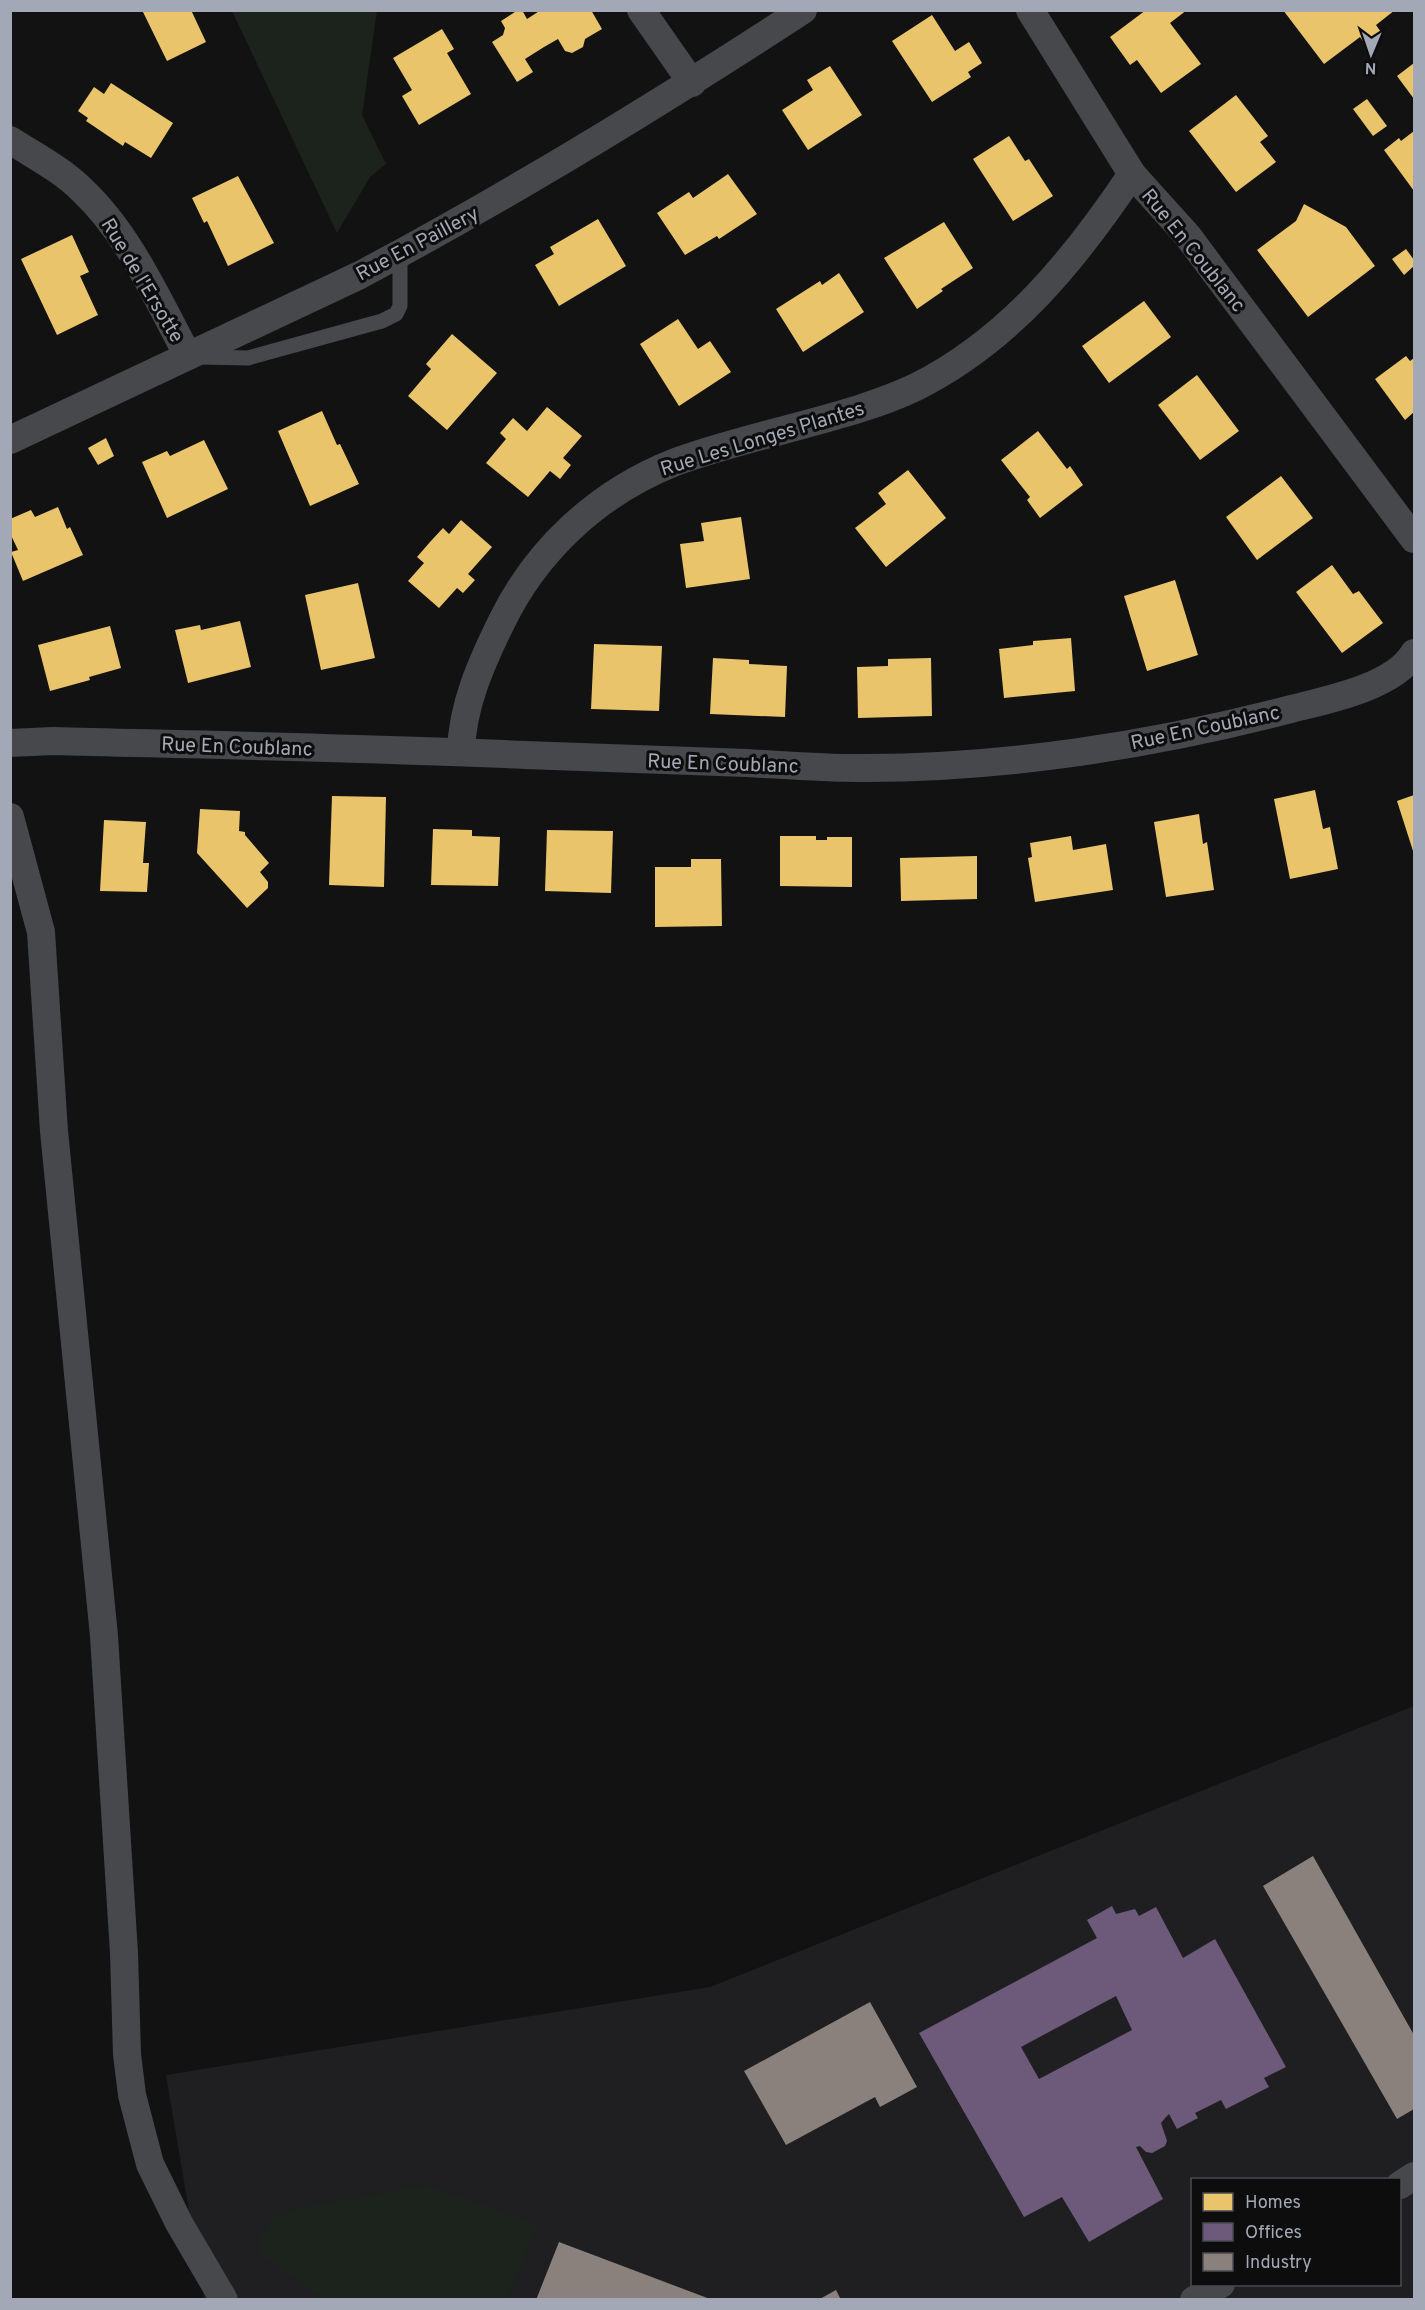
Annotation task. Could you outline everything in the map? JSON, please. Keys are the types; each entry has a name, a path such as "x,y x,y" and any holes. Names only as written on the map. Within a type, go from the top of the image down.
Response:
{"street":[{"path":"641,10 692,83"},
{"name":"Rue En Paillery","path":"10,440 400,254 510,192 692,83 803,10"},
{"name":"Rue En Coublanc","path":"1030,10 1132,174 1187,235 1414,538"},
{"name":"Rue de l'Ersotte","path":"10,140 67,176 96,204 127,248 188,356"},
{"name":"Rue Les Longes Plantes","path":"461,752 462,731 474,683 508,608 530,573 556,542 586,513 627,485 674,463 871,404 916,387 974,352 1024,310 1055,278 1100,222 1132,174"},
{"name":"Rue En Coublanc","path":"10,743 53,741 461,752 860,768 970,763 1070,753 1165,737 1333,699 1375,684 1410,660 1414,653"},
{"path":"10,817 41,932 55,1143 104,1636 132,2095 150,2164 179,2223 225,2300"},
{"path":"1401,2184 1414,2176"},
{"path":"1194,2300 1218,2286"}],"lane":[{"path":"188,356 248,358 382,321 396,314 400,306 400,254"}],"shaded area":[{"path":"232,11 377,11 362,115 386,164 370,177 337,233"},
{"path":"1414,1706 1414,2299 204,2299 166,2075 710,1987"},
{"path":"427,2185 537,2224 507,2299 322,2299 262,2255 259,2238 273,2218 305,2207"}],"building: Homes":[{"path":"142,10 191,10 206,42 167,61"},
{"path":"518,10 522,10 527,19 541,10 591,10 602,29 585,39 583,47 572,53 565,51 558,39 544,47 525,59 533,72 517,82 492,42 503,35 505,28 501,21"},
{"path":"1146,10 1187,10 1170,23 1201,64 1161,93 1137,60 1130,65 1110,37"},
{"path":"1283,10 1395,10 1376,25 1383,35 1367,47 1360,37 1324,64"},
{"path":"932,15 955,51 969,42 982,63 968,72 971,77 932,102 892,41"},
{"path":"442,29 454,49 447,53 471,94 419,125 402,96 412,90 393,58"},
{"path":"1414,63 1414,99 1397,76"},
{"path":"830,66 862,115 808,150 782,110 813,90 807,80"},
{"path":"111,83 173,123 151,158 125,142 123,146 86,121 88,118 78,111 94,87 104,94"},
{"path":"1236,95 1268,136 1260,142 1276,162 1236,192 1189,131"},
{"path":"1367,99 1387,126 1373,136 1353,109"},
{"path":"1414,131 1414,191 1384,150 1399,138 1401,141"},
{"path":"1009,136 1025,161 1029,159 1053,196 1013,221 973,159"},
{"path":"728,174 757,214 719,239 717,236 685,255 657,213 689,192 693,198"},
{"path":"238,176 274,243 228,266 207,221 204,223 192,198"},
{"path":"1304,204 1346,227 1375,266 1308,317 1257,250 1296,221"},
{"path":"598,219 626,266 559,306 535,265 554,254 550,247"},
{"path":"944,222 973,268 941,289 943,291 917,309 884,258"},
{"path":"72,235 89,272 80,276 98,315 57,335 21,259"},
{"path":"1406,249 1414,260 1414,266 1404,275 1392,259"},
{"path":"839,273 864,312 803,352 776,309 820,281 822,285"},
{"path":"1144,301 1171,337 1109,383 1082,346"},
{"path":"678,319 698,349 710,341 731,372 679,406 640,344"},
{"path":"452,334 497,373 447,430 408,396 431,369 426,364"},
{"path":"1406,356 1410,361 1414,358 1414,412 1405,420 1375,379"},
{"path":"1197,375 1239,431 1200,460 1158,405"},
{"path":"547,407 582,436 563,458 571,465 560,479 550,471 528,497 486,463 506,439 500,433 513,418 527,431"},
{"path":"322,411 337,445 340,444 359,484 310,506 278,431"},
{"path":"1038,431 1067,469 1070,466 1083,485 1040,518 1027,500 1030,497 1001,460"},
{"path":"106,438 114,456 98,465 88,448"},
{"path":"204,440 228,489 167,518 142,462 167,451 170,456"},
{"path":"908,470 946,518 886,567 855,528 886,504 878,493"},
{"path":"1281,476 1313,518 1257,560 1226,517"},
{"path":"58,507 67,529 70,527 83,555 23,581 11,552 18,550 10,533 10,519 31,510 35,517"},
{"path":"741,517 750,579 686,588 680,544 704,541 701,523"},
{"path":"461,520 492,547 468,574 475,580 463,593 457,588 439,608 408,581 424,563 417,557 430,542 443,528 449,534"},
{"path":"1332,565 1353,594 1359,591 1383,623 1342,653 1296,592"},
{"path":"1175,580 1198,655 1147,671 1124,596"},
{"path":"358,583 375,658 321,670 305,595"},
{"path":"240,621 251,667 188,683 175,630 200,625 201,630"},
{"path":"110,626 121,668 89,677 90,680 50,691 38,645"},
{"path":"1071,638 1075,691 1004,698 999,649 1033,645 1033,641"},
{"path":"594,644 662,646 659,711 591,709"},
{"path":"713,658 749,660 749,664 787,666 785,717 710,714"},
{"path":"931,658 932,716 858,718 857,667 888,666 888,659"},
{"path":"1315,790 1323,829 1330,827 1338,869 1290,879 1274,799"},
{"path":"1414,795 1414,854 1397,801"},
{"path":"332,796 386,797 384,887 329,885"},
{"path":"200,809 240,811 239,831 245,832 245,835 269,863 260,872 268,882 268,888 247,908 197,853"},
{"path":"1199,814 1203,844 1207,842 1214,890 1166,897 1154,822"},
{"path":"104,820 146,822 143,863 149,863 147,892 100,891"},
{"path":"433,829 472,830 472,836 500,837 498,886 431,885"},
{"path":"547,830 613,831 611,893 545,891"},
{"path":"780,836 816,836 816,840 827,840 827,837 852,837 852,887 780,886"},
{"path":"1071,836 1073,850 1106,844 1113,890 1035,902 1028,858 1032,857 1030,843"},
{"path":"977,856 977,899 901,901 900,858"},
{"path":"691,859 721,859 722,926 655,927 655,867 691,867"}],"building: Offices":[{"path":"1112,1906 1116,1914 1135,1909 1139,1916 1156,1907 1183,1958 1215,1939 1286,2067 1264,2078 1269,2087 1226,2109 1221,2100 1195,2113 1198,2118 1177,2129 1169,2114 1161,2123 1167,2141 1165,2146 1152,2153 1146,2152 1140,2146 1136,2147 1163,2199 1089,2242 1062,2197 1024,2217 919,2033 1097,1938 1087,1920","holes":["1116,1996 1132,2030 1039,2079 1021,2047"]}],"building: Industry":[{"path":"1313,1856 1414,2035 1414,2109 1397,2119 1263,1886"},
{"path":"870,2002 917,2087 880,2107 875,2097 786,2145 744,2071"},
{"path":"559,2242 710,2299 710,2300 536,2300"},
{"path":"836,2290 841,2300 818,2300"}]}
